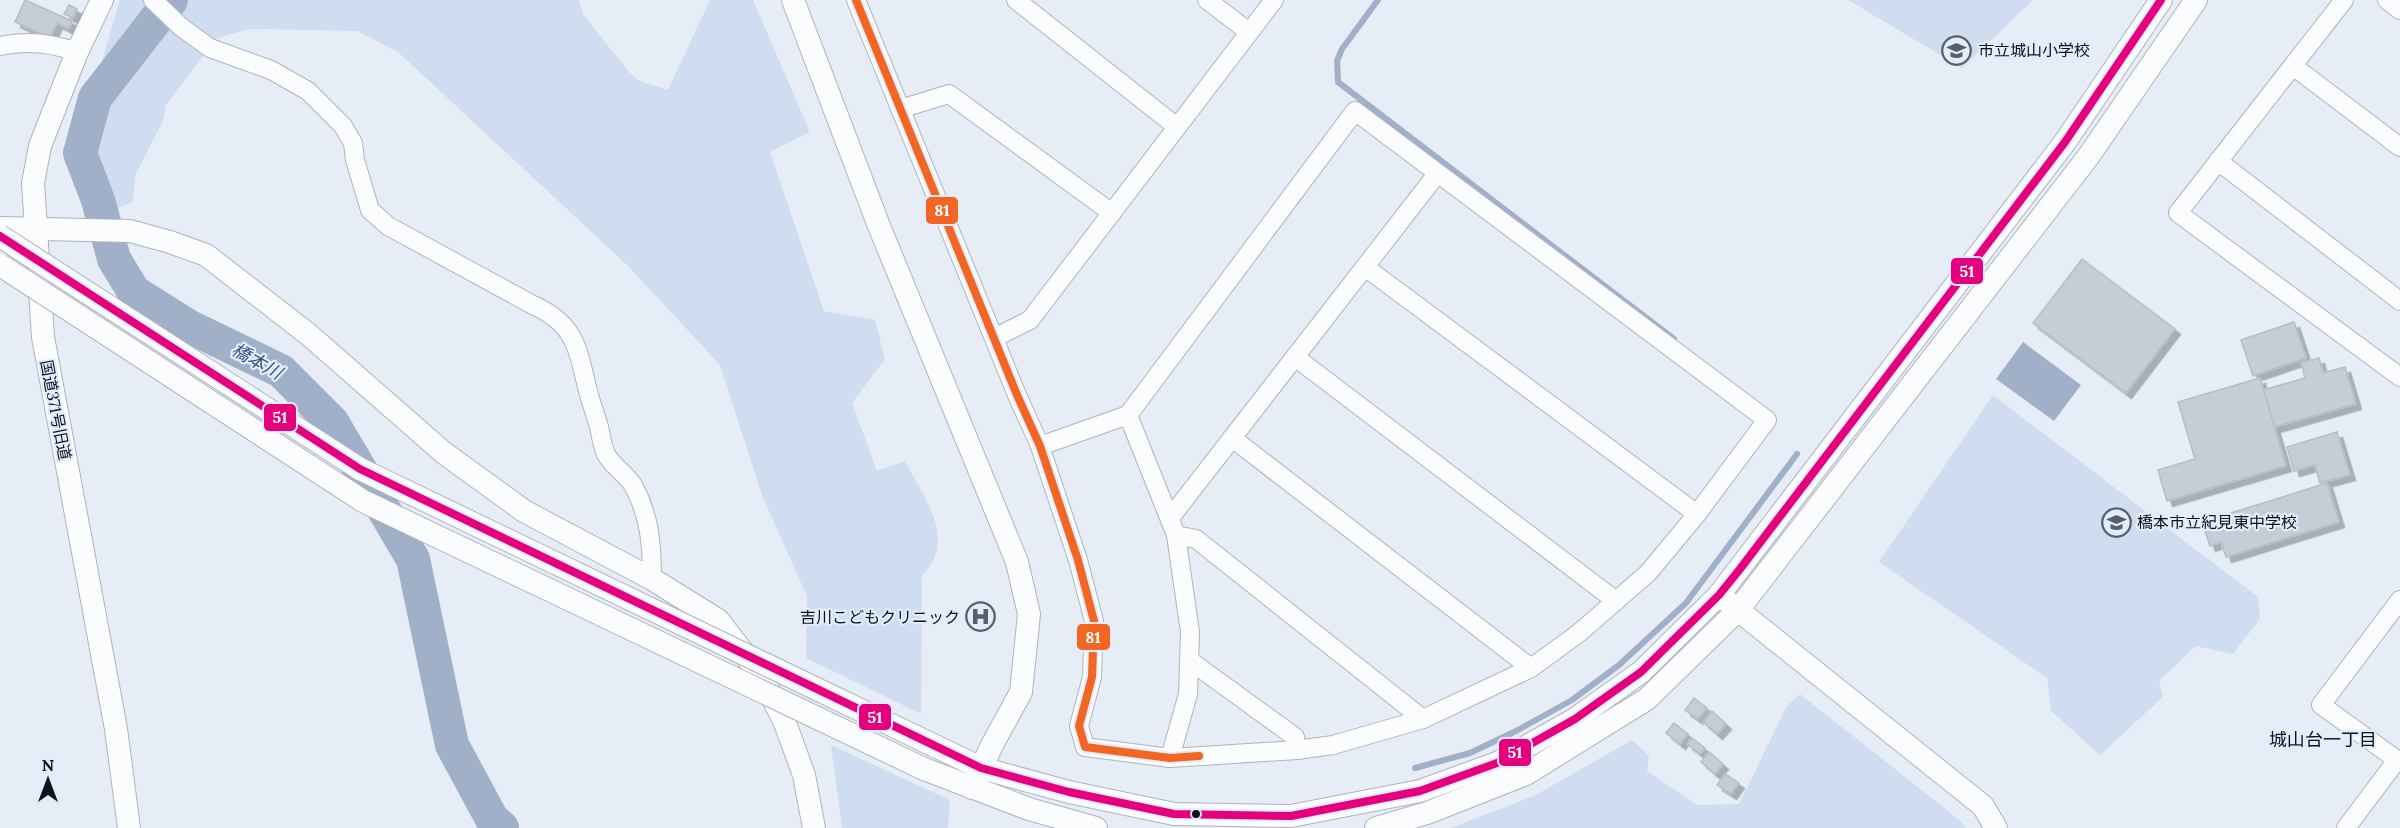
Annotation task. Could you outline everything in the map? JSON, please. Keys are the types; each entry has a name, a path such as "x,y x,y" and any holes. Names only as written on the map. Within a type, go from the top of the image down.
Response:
{"street":[{"name":"国道371号旧道","path":"102,0 77,52 40,146 33,183 43,338 116,729 129,828"},
{"path":"153,0 181,27 210,48 270,70 308,91 343,126 353,143 355,160 370,210 388,226 504,290 551,313 568,329 582,359 587,388 606,454 632,484 645,513 651,537 652,579"},
{"path":"793,0 883,237 998,521 1017,562 1029,615 1022,692 976,778"},
{"path":"856,0 1040,446 1078,560 1094,621 1092,677 1079,726 1085,747 1170,758 1297,750 1333,745 1423,719 1532,669 1579,633 1648,573 1697,514 1767,420 1355,111 1128,415 1040,446"},
{"path":"1016,0 1177,127"},
{"path":"1207,0 1249,32"},
{"path":"994,338 1030,320 1274,0"},
{"path":"0,265 363,501 924,769 1069,792 1174,814 1291,816 1420,791 1497,763 1575,719 1641,672 1719,595 2065,142 2161,0"},
{"path":"1386,797 1388,827 1526,774 1647,699 1738,610 2088,157 2196,0"},
{"path":"2344,0 2178,213 2400,377"},
{"path":"2386,0 2400,10"},
{"path":"0,46 35,42 57,45 77,52"},
{"path":"2293,66 2400,147"},
{"path":"900,109 949,93 1112,213"},
{"path":"2218,161 2400,301"},
{"path":"1173,526 1232,438 1437,174"},
{"path":"0,228 130,231 206,255 308,334 453,460 524,511 652,579 718,620 762,678 785,723 804,775 814,828"},
{"path":"0,236 360,469 935,746 976,778 1060,820 1096,828"},
{"path":"1365,267 1697,514"},
{"path":"1295,357 1616,601"},
{"path":"1128,415 1173,526 1190,632 1188,694 1170,758"},
{"path":"1232,438 1532,669"},
{"path":"1173,526 1196,539 1423,719"},
{"path":"1719,595 1983,806 1996,828"},
{"path":"2346,828 2398,761 2321,705 2398,606"},
{"path":"1189,660 1295,737 1297,750"}],"shaded area":[{"path":"120,0 579,0 583,14 629,72 640,81 668,90 710,0 753,0 810,132 770,152 824,311 875,320 885,359 852,403 877,471 905,461 934,518 937,548 932,562 922,576 921,714 806,658 807,596 763,498 720,365 627,265 398,52 357,31 248,29 217,38 166,105 163,121 136,174 132,202 118,208 94,147 108,103 97,78"},
{"path":"1848,0 2033,0 1962,68"},
{"path":"2023,342 2081,385 2054,421 1996,379"},
{"path":"1993,395 2258,597 2260,619 2233,654 2196,646 2159,681 2163,697 2100,755 2051,711 2047,678 1879,562"},
{"path":"1800,694 1962,822 1966,828 1450,828 1534,796 1632,740 1649,756 1647,771 1697,805 1739,804 1787,706"},
{"path":"831,745 950,800 948,828 842,828"}],"building":[{"path":"25,0 72,21 69,29 57,23 50,38 15,22"},
{"path":"69,5 77,9 73,18 64,14"},
{"path":"2082,259 2175,329 2126,393 2033,323"},
{"path":"2294,322 2306,358 2253,376 2241,340"},
{"path":"2319,358 2323,373 2345,367 2356,404 2274,427 2263,390 2305,378 2301,363"},
{"path":"2260,378 2286,466 2167,501 2158,470 2195,459 2178,402"},
{"path":"2337,432 2350,475 2320,483 2315,465 2294,471 2287,447"},
{"path":"2327,483 2339,522 2226,557 2221,542 2210,546 2202,522"},
{"path":"1694,698 1707,708 1698,719 1685,710"},
{"path":"1712,711 1726,724 1717,734 1703,722"},
{"path":"1674,723 1688,734 1680,744 1666,733"},
{"path":"1692,738 1705,748 1700,754 1687,744"},
{"path":"1709,752 1723,764 1715,774 1701,762"},
{"path":"1725,774 1739,783 1731,794 1717,785"}],"waterway":[{"name":"橋本川","path":"171,0 95,98 80,153 98,200 114,259 134,292 188,326 281,371 332,422 413,559 452,745 492,819 502,828"},
{"path":"1378,0 1342,49 1337,61 1338,82 1674,339"},
{"path":"1415,768 1470,753 1518,730 1572,700 1619,665 1686,603 1797,454"}],"transit line":[{"name":"81","path":"856,0 1017,395 1040,446 1078,560 1094,621 1092,677 1079,726 1085,747 1170,758 1199,756"},
{"name":"51","path":"0,236 360,469 981,768 1069,792 1174,814 1291,816 1420,791 1497,763 1575,719 1641,672 1719,595 1740,569 2065,142 2161,0"}],"place":[{"name":"市立城山小学校","path":"1957,50"},
{"name":"橋本市立紀見東中学校","path":"2116,522"},
{"name":"吉川こどもクリニック","path":"981,617"}],"district":[{"name":"城山台一丁目","path":"2323,739"}]}
